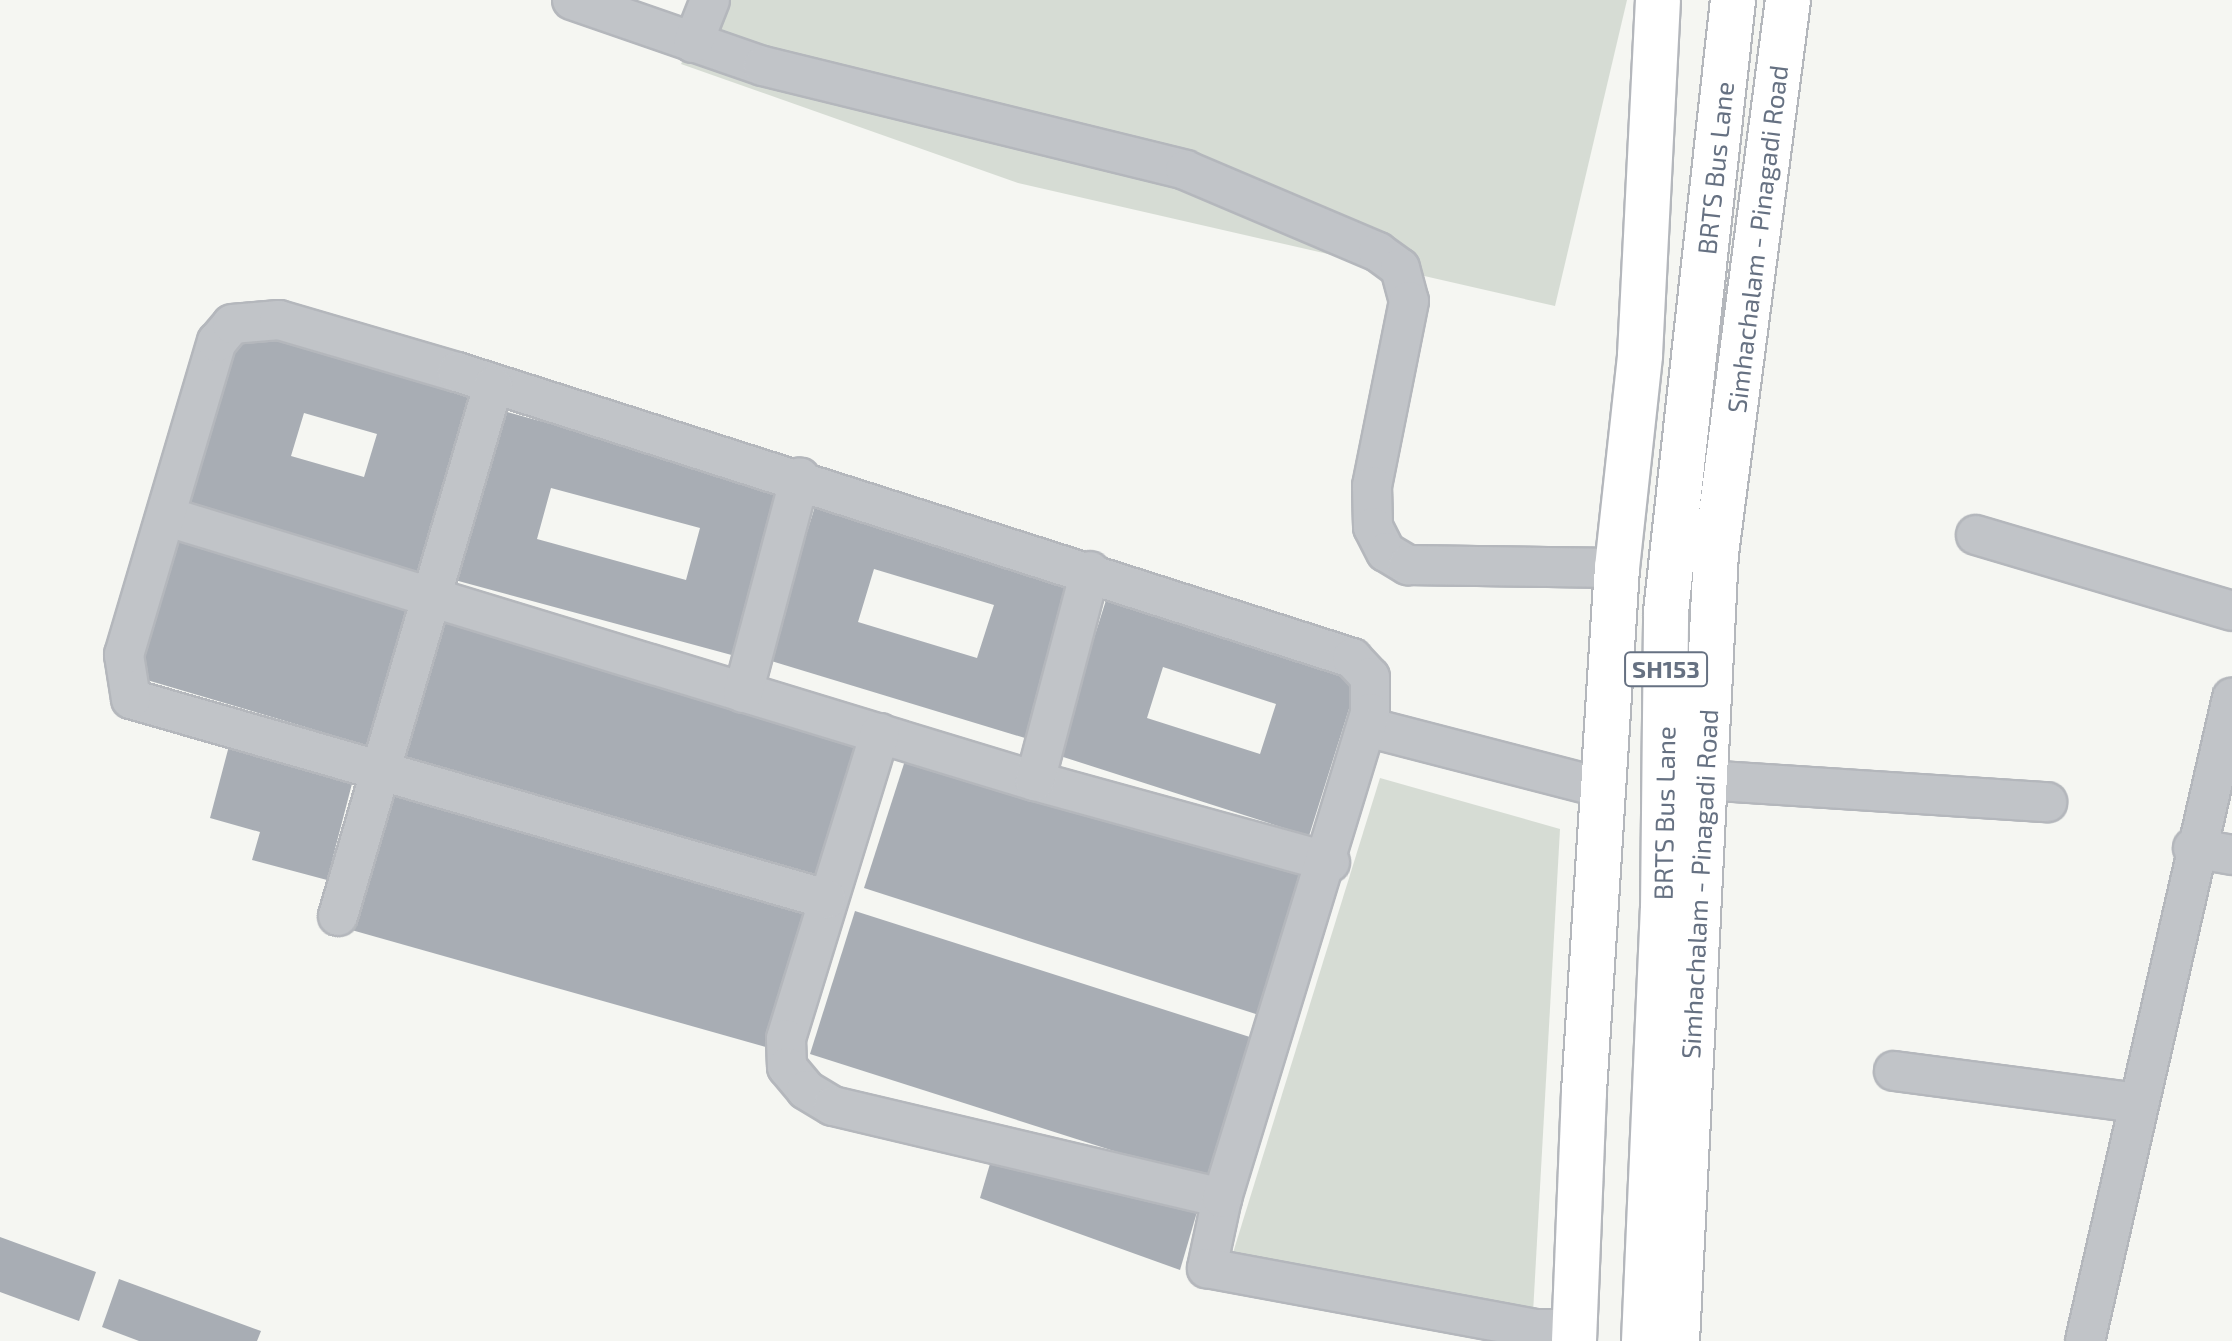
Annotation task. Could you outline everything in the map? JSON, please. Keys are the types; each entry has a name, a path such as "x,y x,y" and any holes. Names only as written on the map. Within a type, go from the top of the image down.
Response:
{"main road":[{"path":"1575,1335 1603,788 1617,568 1640,355 1658,0"},
{"name":"BRTS Bus Lane","path":"1644,1341 1663,909 1666,612 1733,0"},
{"name":"Simhachalam - Pinagadi Road","path":"1677,1341 1716,553 1788,0"}],"street":[{"path":"572,0 693,43 1185,170 1378,252 1400,268 1409,301 1372,486 1373,527 1386,552 1408,565 1617,568"},
{"path":"693,43 710,0"},
{"path":"826,899 131,699 124,655 168,517 217,342 232,324 279,320 800,477 1352,658 1370,677 1367,727 1330,862 1222,1198 1207,1268 1575,1335"},
{"path":"338,916 386,771 493,386"},
{"path":"743,693 800,477"},
{"path":"168,517 1035,781 1330,862"},
{"path":"1976,535 2232,611"},
{"path":"1035,781 1090,571"},
{"path":"2085,1341 2193,848 2232,698"},
{"path":"1367,727 1603,788"},
{"path":"880,733 826,899 786,1039 787,1067 806,1090 833,1106 1222,1198"},
{"path":"1703,780 2047,802"},
{"path":"2193,848 2232,855"},
{"path":"1894,1071 2137,1103"}],"shaded area":[{"path":"714,0 1627,0 1555,306 1018,183 681,64"},
{"path":"1380,778 1560,829 1533,1313 1232,1256"}],"building":[{"path":"241,328 476,397 424,576 188,506","holes":["304,413 377,434 364,477 291,456"]},
{"path":"496,409 785,488 739,657 451,579","holes":["551,488 700,528 686,580 537,539"]},
{"path":"816,503 1072,580 1025,738 768,660","holes":["874,569 994,605 977,658 858,622"]},
{"path":"170,538 406,608 366,745 130,675"},
{"path":"1107,597 1359,677 1309,836 1057,755","holes":["1163,667 1276,704 1260,754 1147,718"]},
{"path":"438,619 863,739 823,882 398,762"},
{"path":"230,742 354,776 327,880 252,860 260,832 210,818"},
{"path":"910,745 1307,872 1262,1016 864,888"},
{"path":"388,786 813,906 773,1049 348,929"},
{"path":"855,911 1253,1038 1208,1181 810,1054"},
{"path":"994,1150 1197,1212 1180,1270 980,1198"},
{"path":"0,1237 96,1272 79,1321 0,1292"},
{"path":"119,1279 261,1331 257,1341 139,1341 102,1327"}]}
